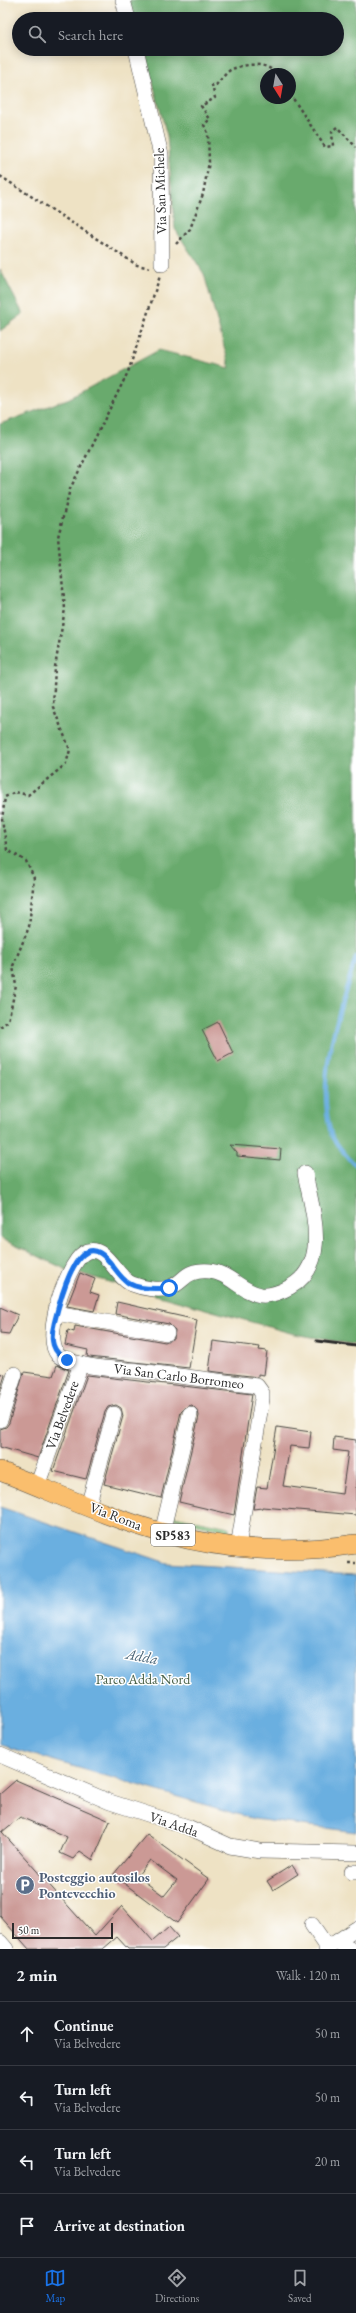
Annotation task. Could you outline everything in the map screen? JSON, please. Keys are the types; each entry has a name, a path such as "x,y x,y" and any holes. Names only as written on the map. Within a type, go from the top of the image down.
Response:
{"main road":[{"name":"Via Roma","path":"0,1471 88,1506 162,1532 238,1547 296,1550 356,1544"},
{"name":"Via Roma","path":"0,1482 143,1536 195,1550 238,1556 282,1559 356,1553"}],"street":[{"path":"123,0 126,12"},
{"name":"Via San Michele","path":"138,56 161,155 162,264"},
{"name":"Via Belvedere","path":"37,1486 81,1364 59,1356 54,1349 52,1332 61,1294 78,1259 88,1251 98,1252 106,1257 112,1267 130,1284 147,1288 169,1288 188,1273 211,1271 222,1274 242,1289 253,1293 268,1295 286,1290 296,1284 314,1260 316,1243 314,1223 305,1173"},
{"path":"56,1313 166,1333"},
{"name":"Via San Carlo Borromeo","path":"81,1364 258,1386 262,1393 262,1399 238,1547"},
{"path":"0,1420 15,1374"},
{"path":"88,1506 114,1414"},
{"path":"162,1532 190,1414"},
{"name":"Via Adda","path":"0,1755 110,1802 188,1827 230,1846 260,1850 356,1853"},
{"path":"312,1925 335,1947 356,1929"},
{"path":"0,1942 6,1949"}],"path":[{"path":"0,1027 8,1021 10,1014 16,986 14,966 29,927 34,878 26,861 7,850 2,819 5,797 15,792 28,795 66,764 70,750 53,707 54,667 65,609 58,537 70,489 128,372 146,319 162,264 170,251 190,230 203,194 209,162 208,134 204,125 210,119 201,106 215,98 212,85 216,85 231,70 255,64 268,68"},
{"path":"296,103 325,147 333,146 332,131 337,127 356,147"},
{"path":"0,176 137,265 152,268 162,264"}],"green space":[{"path":"126,0 356,0 356,1345 294,1334 67,1270 0,1238 0,424 70,398 159,350 230,368 204,274 175,229 167,136 146,56 344,56 344,12 131,12"},
{"path":"0,269 23,314 0,331"},
{"path":"173,1510 174,1516 229,1527 229,1535 225,1534 225,1530 171,1518"}],"water":[{"name":"Parco Adda Nord","path":"0,1507 167,1563 356,1575 356,1832 254,1819 0,1745"}],"building":[{"path":"218,1022 233,1053 218,1061 202,1030"},
{"path":"230,1145 281,1149 280,1160 237,1156 237,1153"},
{"path":"80,1273 95,1279 90,1292 99,1295 94,1311 67,1306"},
{"path":"117,1302 197,1320 189,1368 89,1357 87,1356 88,1350 65,1345 68,1330 74,1332 75,1326 165,1342 174,1338 175,1330 169,1324 115,1314"},
{"path":"0,1307 18,1315 9,1334 0,1333"},
{"path":"213,1341 260,1347 259,1350 267,1351 264,1375 258,1374 258,1377 209,1371"},
{"path":"57,1365 69,1370 38,1458 0,1447 0,1429 6,1427 9,1423 24,1372 53,1376"},
{"path":"0,1373 5,1375 0,1391"},
{"path":"87,1375 252,1394 234,1515 179,1502 199,1416 198,1411 192,1405 187,1406 181,1412 161,1498 104,1484 123,1416 121,1408 116,1405 108,1407 105,1412 86,1479 53,1471"},
{"path":"277,1427 311,1432 309,1448 290,1446 283,1486 342,1494 348,1452 333,1450 334,1437 356,1440 356,1515 262,1507 253,1509 257,1487 267,1488"},
{"path":"16,1780 110,1821 93,1860 80,1851 73,1859 60,1853 67,1837 20,1817 2,1832 95,1936 122,1906 153,1941 169,1927 178,1937 163,1949 128,1949 117,1937 103,1949 29,1949 0,1916 0,1794"},
{"path":"147,1834 209,1879 177,1923 113,1875","holes":["150,1860 177,1880 164,1896 137,1876"]},
{"path":"292,1865 298,1874 273,1890 267,1881"}],"waterway":[{"path":"356,957 336,1022 327,1067 326,1089 327,1112 331,1134 342,1150 356,1165"}],"railway":[{"path":"317,1341 356,1346"}],"place":[{"name":"Posteggio autosilos Pontevecchio","path":"25,1885"}],"route":[{"path":"67,1360 59,1356 54,1349 52,1332 61,1294 78,1259 88,1251 98,1252 106,1257 112,1267 130,1284 147,1288 169,1288"}],"water label":[{"name":"Adda","path":"142,1656"}]}
